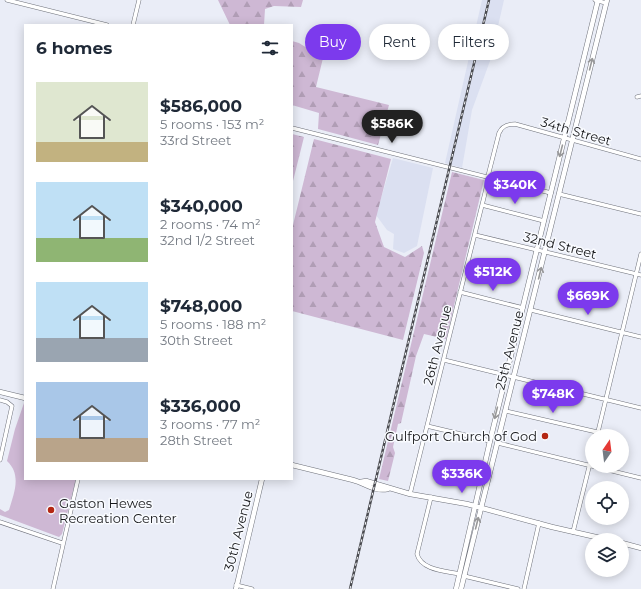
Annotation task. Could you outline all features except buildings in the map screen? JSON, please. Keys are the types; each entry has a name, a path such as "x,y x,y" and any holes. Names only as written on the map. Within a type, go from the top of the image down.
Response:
{"main road":[{"name":"25th Avenue","path":"461,589 462,575 475,506 490,441 597,0"},
{"name":"25th Avenue","path":"456,589 462,575 498,443 607,1"},
{"path":"0,392 24,398"},
{"path":"293,465 360,482 366,481 383,485 388,489 410,494 481,507 585,535"},
{"name":"30th Avenue","path":"236,587 262,480"},
{"path":"629,545 641,548"}],"street":[{"path":"7,0 103,24"},
{"path":"133,24 139,0"},
{"path":"597,0 607,1"},
{"name":"34th Street","path":"505,126 516,124 564,139 641,159"},
{"name":"26th Avenue","path":"410,494 499,134 505,126"},
{"path":"293,128 551,193"},
{"path":"559,194 641,214"},
{"path":"482,205 544,221"},
{"name":"32nd Street","path":"475,235 641,276"},
{"path":"598,429 641,254"},
{"path":"460,292 523,308"},
{"path":"531,310 641,337"},
{"path":"444,360 641,408"},
{"path":"0,400 12,406 2,444 0,460"},
{"path":"506,410 585,431"},
{"path":"427,426 490,441"},
{"path":"498,443 585,465"},
{"path":"573,532 587,473"},
{"path":"619,473 641,478"},
{"path":"53,589 62,543 78,480"},
{"path":"431,497 417,554 418,561 424,565 518,589"},
{"path":"0,522 62,543"},
{"path":"524,589 539,523"},
{"path":"236,587 252,589"}],"shaded area":[{"path":"482,0 504,0 498,24 477,24"},
{"path":"468,60 490,60 472,110 462,168 445,163"},
{"path":"393,158 433,168 417,246 404,253 393,249 394,234 387,230 376,215"}],"green space":[{"path":"218,0 303,0 301,7 274,6 265,9 264,24 230,24"},
{"path":"293,41 305,47 305,60 323,60 316,87 389,105 378,145 318,129 319,113 293,105"},
{"path":"293,134 304,137 293,181"},
{"path":"314,139 391,159 375,222 384,247 405,257 422,246 424,253 403,340 293,311 293,225"},
{"path":"452,172 484,180 446,339 424,334 416,356 401,423 398,424 393,447 395,453 388,481 379,479"},
{"path":"24,403 24,480 76,480 62,534 59,537 0,515 0,509 5,512 9,510 15,491 16,478 12,466 7,461 15,429"}],"railway":[{"path":"350,589 489,0"}],"place":[{"name":"Gulfport Church of God","path":"545,436"},
{"name":"Gaston Hewes Recreation Center","path":"51,510"}]}
